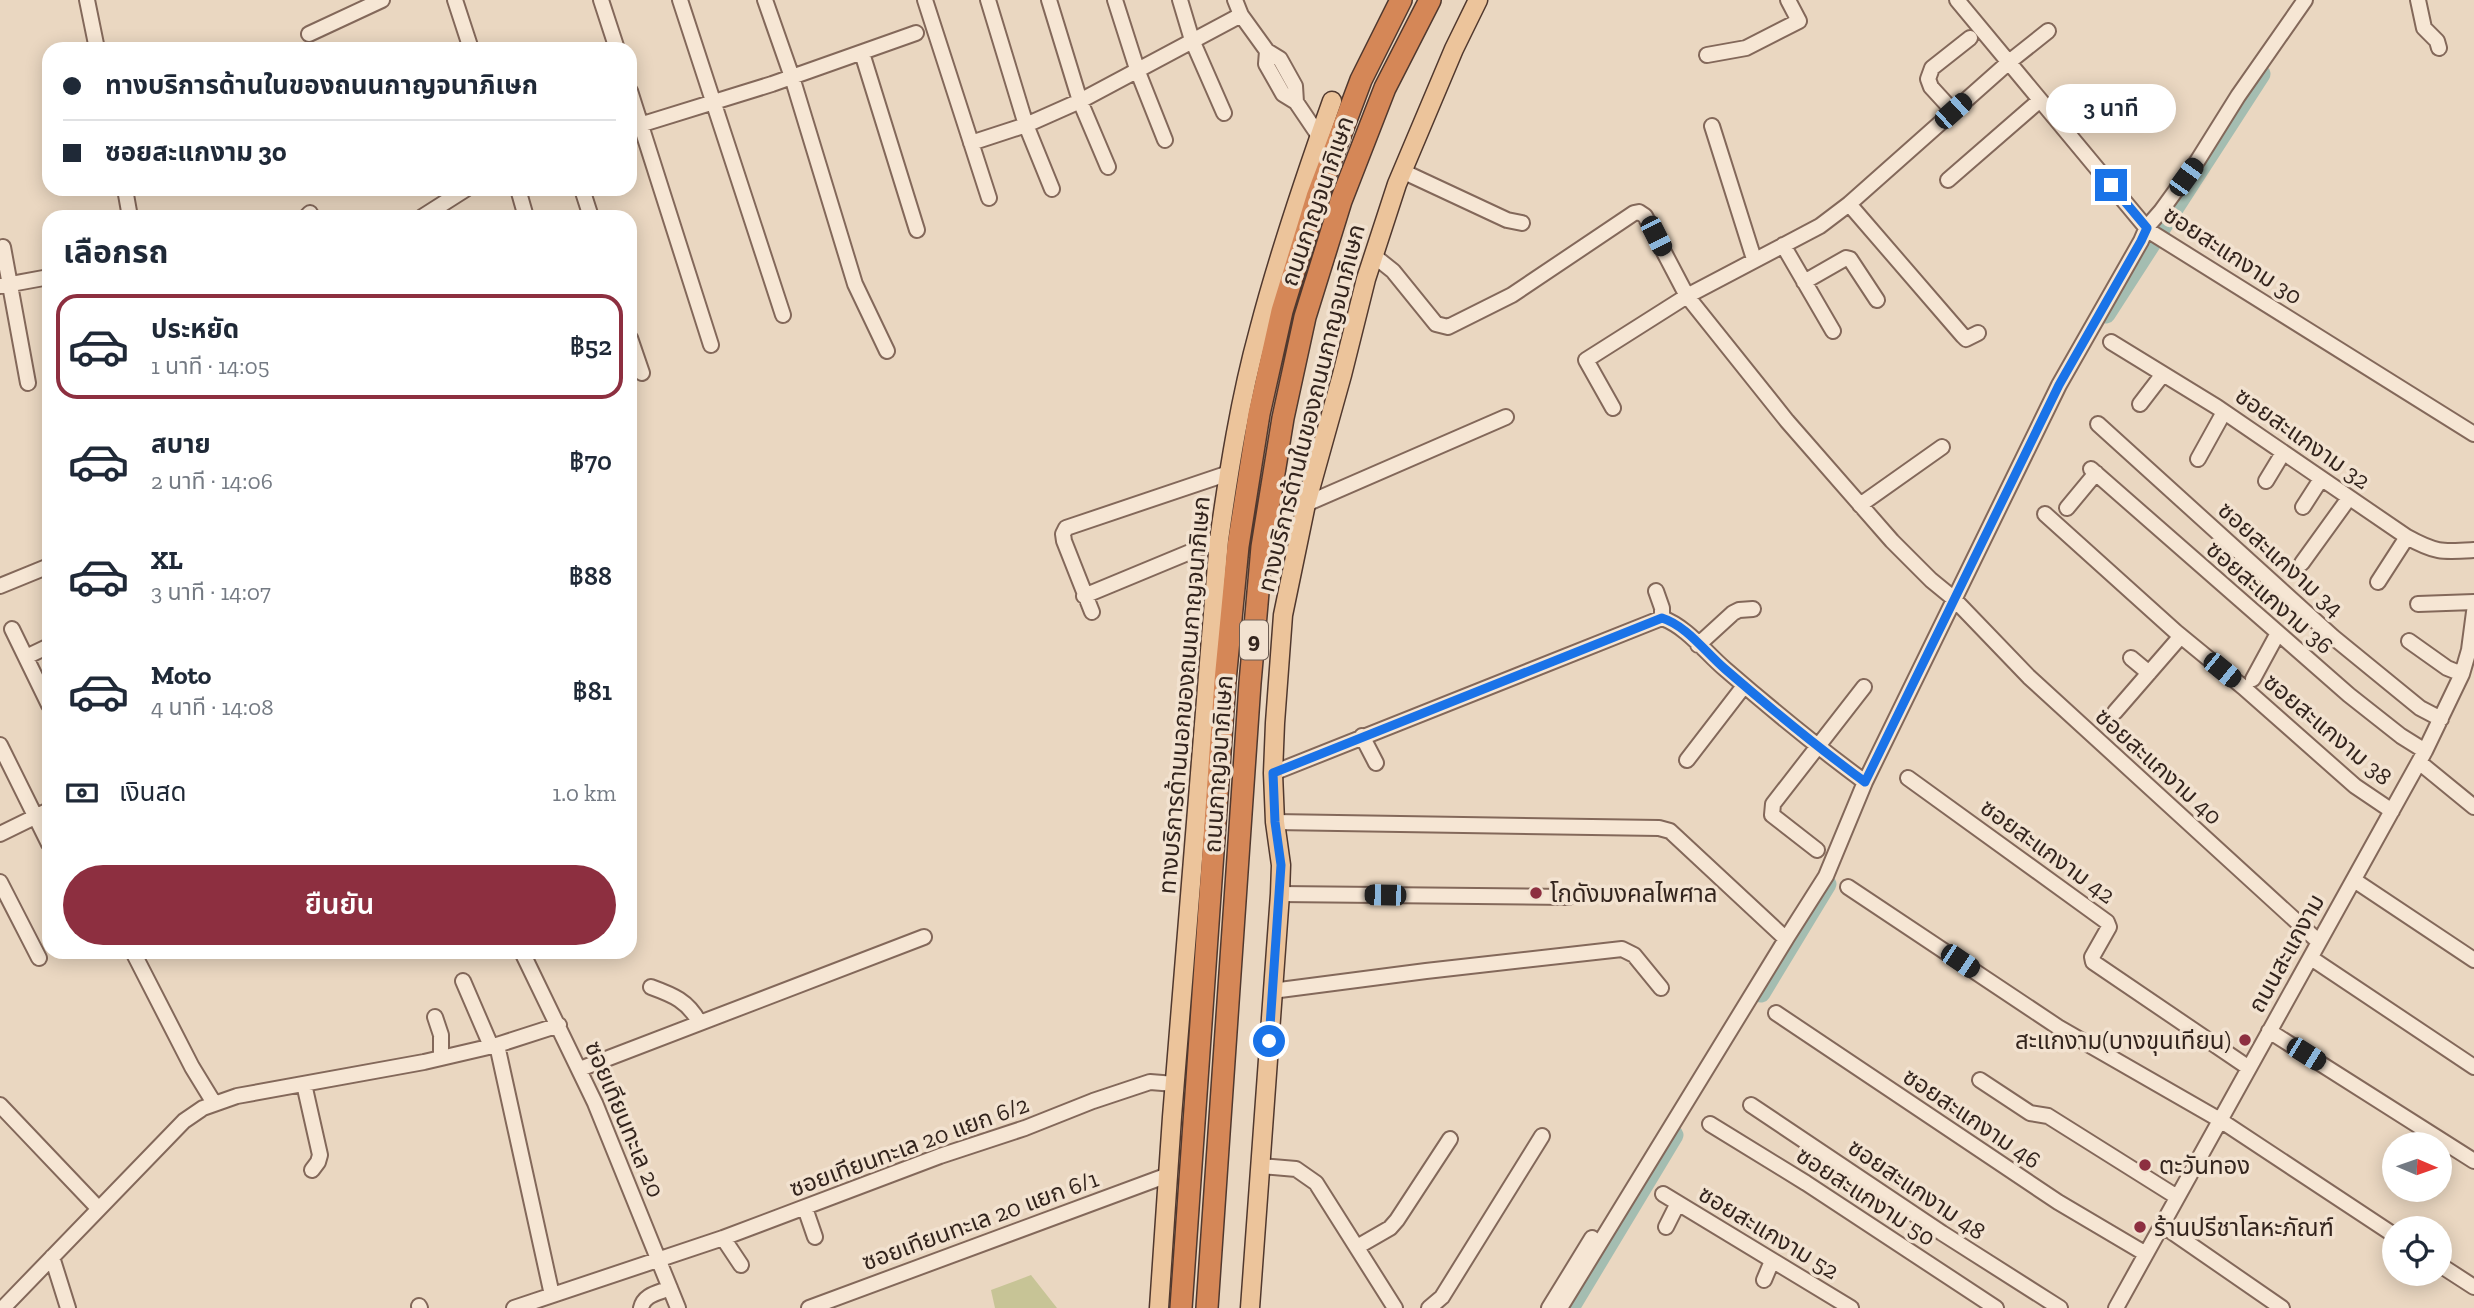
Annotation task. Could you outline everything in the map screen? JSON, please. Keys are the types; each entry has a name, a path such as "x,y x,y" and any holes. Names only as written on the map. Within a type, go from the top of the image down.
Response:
{"highway":[{"name":"ถนนกาญจนาภิเษก","path":"1181,1308 1225,681 1238,546 1257,427 1282,311 1317,197 1361,80 1401,0"},
{"name":"ถนนกาญจนาภิเษก","path":"1207,1308 1252,656 1262,547 1283,418 1305,317 1341,201 1385,88 1430,0"}],"main road":[{"name":"ทางบริการด้านในของถนนกาญจนาภิเษก","path":"1250,1308 1280,894 1281,865 1275,822 1273,773 1283,615 1306,504 1373,255 1402,171 1478,0"},
{"name":"ทางบริการด้านนอกของถนนกาญจนาภิเษก","path":"1159,1308 1219,540 1229,473 1258,332 1286,235 1332,101"}],"street":[{"path":"86,0 95,42"},
{"path":"309,34 382,0"},
{"path":"455,0 469,42"},
{"path":"601,0 615,42"},
{"path":"680,0 783,315"},
{"path":"765,0 792,77 855,284 887,351"},
{"path":"925,0 989,198"},
{"path":"988,0 1026,125 1052,189"},
{"path":"1049,0 1080,101 1108,167"},
{"path":"1115,0 1138,72 1165,140"},
{"path":"1180,0 1192,40 1224,113"},
{"path":"1234,0 1241,15 1267,51 1280,59 1295,86 1296,102 1320,136"},
{"path":"1707,55 1746,48 1799,21 1788,0"},
{"name":"ซอยสะแกงาม 30","path":"1957,0 2148,229 2474,434"},
{"path":"1560,1308 1826,876 1865,782 1953,598 2059,385 2141,241 2305,0"},
{"path":"2418,0 2424,29 2437,41 2439,48"},
{"path":"971,144 1026,125 1080,101 1241,15"},
{"path":"1613,408 1582,354 1754,259 1820,226 1849,204 2009,62 2048,31"},
{"path":"637,126 792,77 916,33"},
{"path":"1953,111 1931,87 1928,79 1932,68 1970,38"},
{"path":"862,53 918,230"},
{"path":"1948,180 2040,100"},
{"path":"1712,126 1754,259"},
{"path":"637,133 711,345"},
{"path":"1402,171 1507,220 1522,223"},
{"path":"433,210 455,196"},
{"path":"1849,204 1963,336 1966,339 1978,333"},
{"name":"ซอยสะแกงาม 40","path":"1373,255 1393,271 1436,324 1448,327 1512,295 1633,213 1639,212 1645,216 1687,296 1787,421 1901,551 1953,598 2029,677 2319,942"},
{"path":"1783,245 1833,331"},
{"path":"3,247 5,285 28,383"},
{"path":"1804,282 1846,258 1850,259 1877,300"},
{"path":"5,285 42,278"},
{"name":"ซอยสะแกงาม 32","path":"2110,342 2224,412 2407,537 2431,550 2474,550"},
{"path":"637,358 642,373"},
{"path":"2140,404 2163,374"},
{"path":"2198,459 2224,412"},
{"path":"1306,504 1506,417"},
{"name":"ซอยสะแกงาม 34","path":"2098,425 2333,637 2420,708 2441,719"},
{"path":"1860,505 1942,446"},
{"path":"2266,481 2283,453"},
{"name":"ซอยสะแกงาม 36","path":"2067,508 2093,471 2349,695 2401,736 2474,807"},
{"path":"1092,612 1064,541 1066,528 1229,473"},
{"path":"2303,507 2321,480"},
{"path":"2302,563 2349,498"},
{"name":"ซอยสะแกงาม 38","path":"2045,514 2355,786 2392,811"},
{"path":"2378,582 2407,537"},
{"path":"1084,596 1219,540"},
{"path":"0,586 42,569"},
{"path":"1656,591 1662,608 1662,618"},
{"path":"2418,604 2474,602"},
{"path":"1698,645 1733,613 1753,609"},
{"name":"ถนนสะแกงาม","path":"2116,1308 2422,756 2472,651 2474,612"},
{"path":"1273,773 1662,618 1676,625 1818,748 1865,782"},
{"path":"12,629 42,690"},
{"path":"2253,679 2278,633"},
{"path":"2115,712 2181,636"},
{"path":"2409,641 2447,668 2462,674"},
{"path":"26,657 42,649"},
{"path":"2131,658 2149,673"},
{"path":"1687,760 1744,686"},
{"path":"1816,850 1772,815 1771,810 1864,687"},
{"path":"1362,736 1376,764"},
{"path":"0,745 42,813 0,834"},
{"name":"ซอยสะแกงาม 42","path":"1908,778 2107,922 2109,928 2092,957 2093,962 2249,1068"},
{"path":"1275,822 1603,827 1670,831 1786,939"},
{"path":"2354,880 2474,960"},
{"path":"0,882 38,958"},
{"path":"1848,887 2058,1027 2220,1120 2382,1227"},
{"path":"1280,894 1568,897"},
{"path":"580,1069 924,937"},
{"path":"1272,991 1622,950 1634,955 1661,988"},
{"path":"2311,958 2474,1067"},
{"path":"137,959 192,1067 214,1103"},
{"name":"ซอยเทียนทะเล 20","path":"526,959 580,1069 678,1308"},
{"path":"463,981 494,1045 552,1296"},
{"path":"651,988 683,1001 692,1010 698,1023"},
{"name":"ซอยสะแกงาม 46","path":"1776,1013 2057,1202 2146,1254"},
{"path":"435,1017 441,1035 441,1058"},
{"path":"3,1308 184,1121 214,1103 237,1096 441,1058 559,1025"},
{"path":"2269,1031 2474,1161"},
{"path":"1980,1080 2029,1113 2048,1116 2177,1197"},
{"name":"ซอยเทียนทะเล 20 แยก 6/2","path":"514,1308 723,1238 1093,1101 1150,1082 1175,1084"},
{"path":"303,1084 320,1154 312,1170"},
{"path":"0,1105 98,1208"},
{"name":"ซอยสะแกงาม 48","path":"1751,1105 1953,1241 2060,1308"},
{"name":"ซอยสะแกงาม 50","path":"1710,1124 1806,1183 1996,1308"},
{"path":"1429,1308 1442,1297 1542,1136"},
{"path":"1357,1247 1390,1228 1398,1220 1450,1139"},
{"path":"1260,1166 1296,1169 1316,1183 1395,1308"},
{"name":"ซอยเทียนทะเล 20 แยก 6/1","path":"809,1308 1168,1175"},
{"name":"ซอยสะแกงาม 52","path":"1663,1194 1851,1308"},
{"path":"1666,1227 1678,1203"},
{"path":"805,1208 815,1237"},
{"path":"2162,1225 2282,1308"},
{"path":"723,1238 741,1265"},
{"path":"1549,1308 1592,1238"},
{"path":"52,1257 68,1308"},
{"path":"1763,1280 1772,1261"},
{"path":"2452,1273 2474,1287"},
{"path":"641,1308 647,1297 670,1288"}],"shaded area":[{"path":"1031,1275 1057,1308 995,1308 991,1290"}],"waterway":[{"path":"2106,314 2261,74"},
{"path":"1761,993 1827,884"},
{"path":"1570,1308 1674,1135"}],"place":[{"name":"โกดังมงคลไพศาล","path":"1536,893"},
{"name":"สะแกงาม(บางขุนเทียน)","path":"2245,1040"},
{"name":"ตะวันทอง","path":"2145,1165"},
{"name":"ร้านปรีชาโลหะภัณฑ์","path":"2140,1227"}],"route":[{"path":"1269,1041 1281,865 1275,822 1273,773 1662,618 1685,632 1785,721 1865,782 2059,385 2147,228 2111,185"}]}
